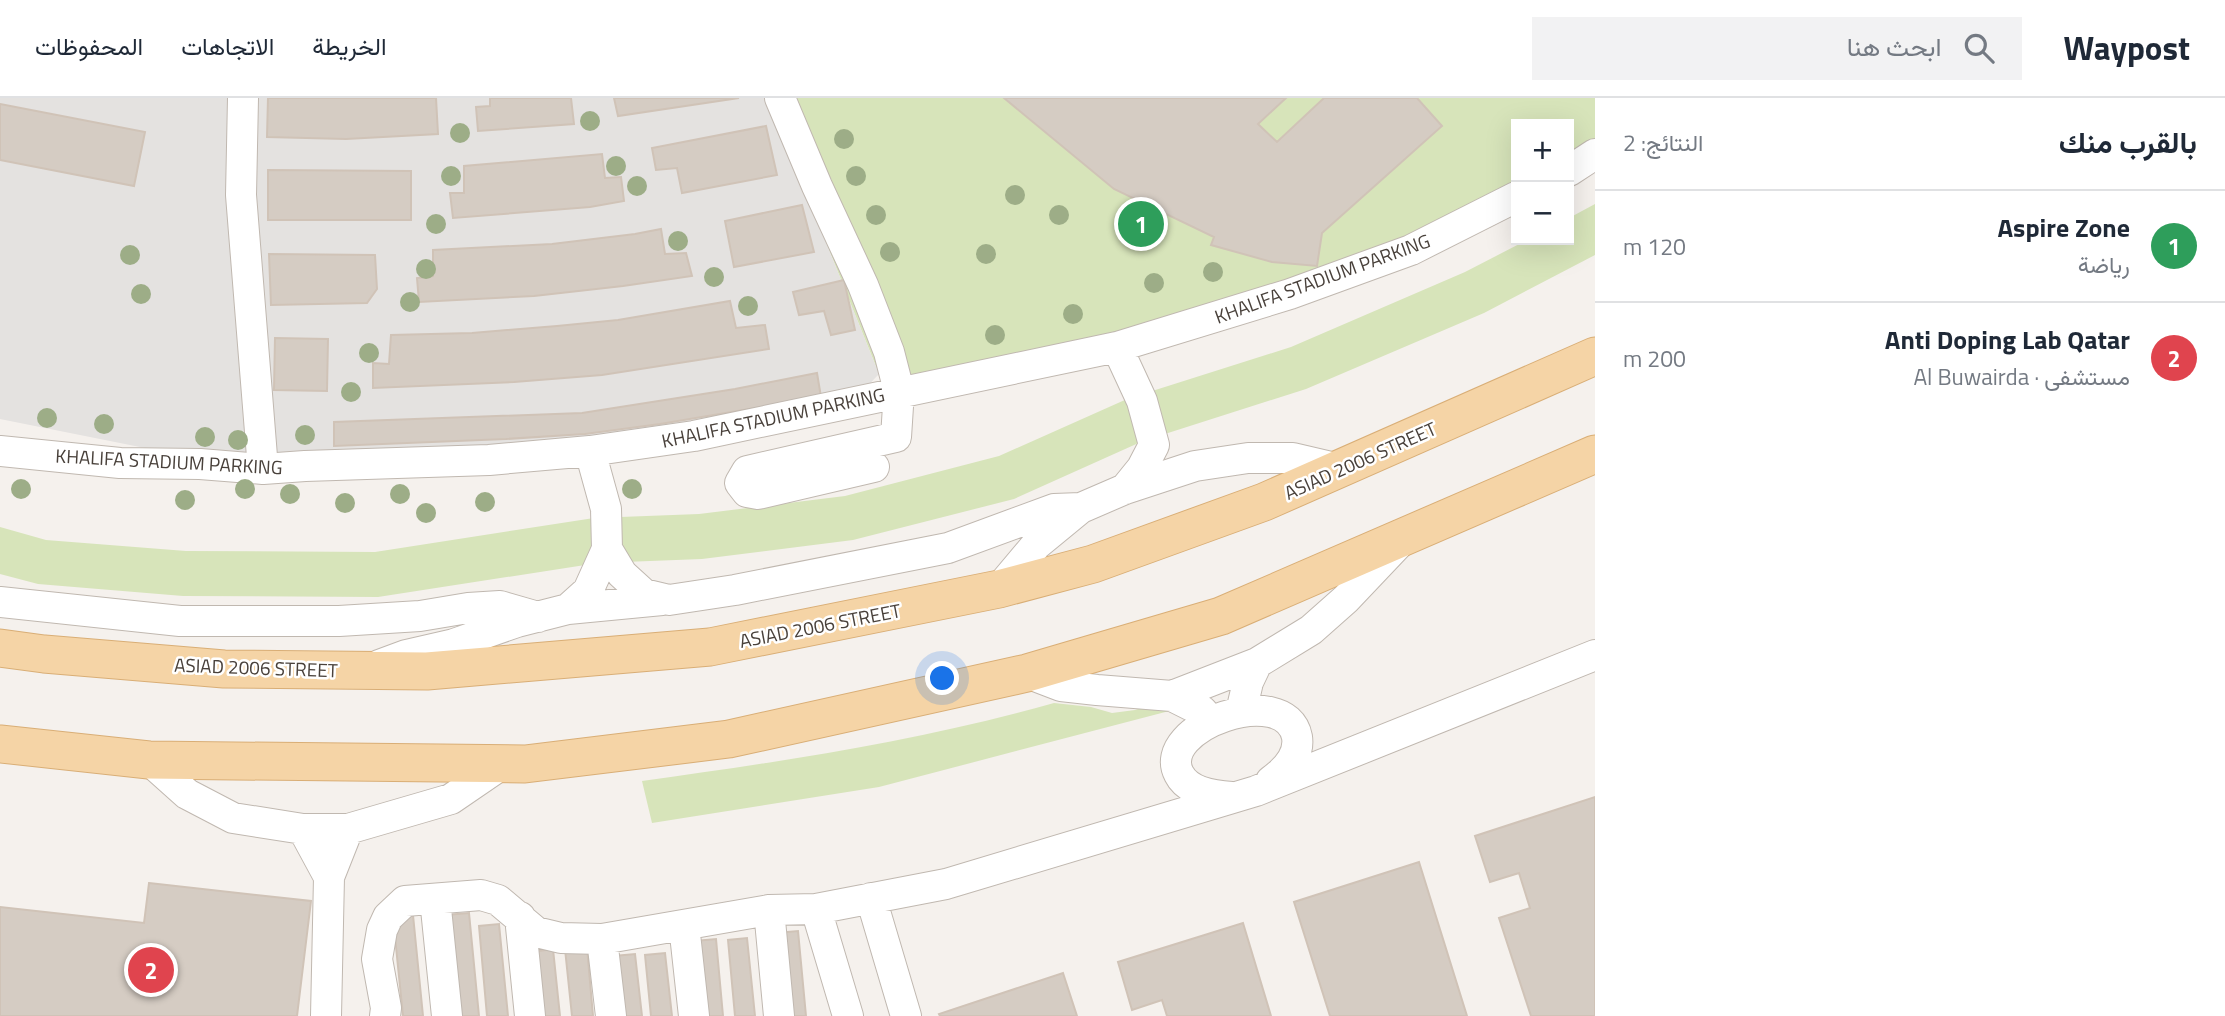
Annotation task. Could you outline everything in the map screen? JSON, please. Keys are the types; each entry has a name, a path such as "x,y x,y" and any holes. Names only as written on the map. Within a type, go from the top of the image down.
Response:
{"main road":[{"name":"ASIAD 2006 STREET","path":"0,648 224,669 427,671 710,647 999,589 1093,564 1264,502 1595,356"},
{"path":"0,744 149,760 525,764 729,739 1027,673 1221,616 1595,454"}],"street":[{"path":"243,98 241,195 263,470"},
{"path":"780,98 863,285 889,352 900,391 896,438 747,471 740,483 747,492 758,494 874,467"},
{"path":"1574,168 1595,154"},
{"name":"KHALIFA STADIUM PARKING","path":"0,451 120,463 200,464 263,470 305,466 489,460 590,452 694,436 1117,347 1290,294 1412,250 1511,200"},
{"path":"1117,347 1142,401 1154,445 1142,468 1125,489"},
{"path":"1154,445 1195,466"},
{"path":"568,609 587,592 607,549 606,509 590,452"},
{"path":"999,589 1036,545 1081,508 1125,489 1195,466 1248,458 1293,458 1340,469"},
{"path":"365,670 406,655 454,644 517,622 568,609 669,600 735,590 948,548 1054,509 1081,508"},
{"path":"1172,696 1257,663 1311,630 1346,599 1406,536"},
{"path":"607,549 622,574 644,594 669,600"},
{"path":"0,602 180,621 339,621 420,616 500,606 538,617"},
{"path":"385,1016 386,1008 377,959 382,930 388,916 405,901 481,895 498,900 536,932 561,938 602,939 769,910 816,909 946,884 1247,794 1595,655"},
{"path":"1241,712 1248,682 1257,663"},
{"path":"1027,673 1062,686 1172,696 1202,711 1211,721"},
{"path":"1241,712 1278,714 1292,724 1297,752 1284,770 1247,794 1216,796 1199,790 1186,783 1178,773 1176,759 1191,734 1211,721 1241,712"},
{"path":"149,760 187,794 233,818 303,829 348,829 451,799 502,764"},
{"path":"303,829 329,877"},
{"path":"326,1016 329,877 348,829"},
{"path":"871,898 906,1016"},
{"path":"435,899 447,1016"},
{"path":"816,909 848,1016"},
{"path":"769,910 779,1016"},
{"path":"520,917 530,1016"},
{"path":"684,925 694,1016"},
{"path":"602,939 611,1016"}],"green space":[{"path":"771,98 1595,98 1595,154 1574,168 1574,119 1511,119 1511,199 1290,294 899,391 879,374 796,168"},
{"path":"1595,204 1595,255 1484,313 1306,389 1143,441 1014,499 853,540 702,559 598,563 378,597 183,596 38,584 0,574 0,527 46,540 186,551 375,552 594,518 699,514 845,496 999,456 1127,399 1291,347 1465,272 1517,245 1574,245 1574,215"},
{"path":"1054,703 1091,707 1112,713 1135,710 1155,703 1173,710 879,787 652,823 642,781 797,758 901,739"}],"shaded area":[{"path":"0,98 771,98 796,168 879,374 852,402 590,451 190,457 0,419"}],"building":[{"path":"268,98 436,98 438,134 346,139 267,137"},
{"path":"490,98 571,98 574,124 478,131 476,107 490,106"},
{"path":"614,98 739,98 618,116"},
{"path":"1004,98 1286,98 1258,124 1277,142 1324,98 1417,98 1442,126 1322,233 1317,266 1272,262 1211,245 1214,237 1114,189"},
{"path":"0,104 145,132 134,186 0,160"},
{"path":"766,126 777,175 682,193 677,168 656,170 652,148"},
{"path":"602,154 605,178 621,177 624,201 590,207 453,218 450,193 464,193 464,166"},
{"path":"268,170 411,171 411,220 268,220"},
{"path":"802,205 814,252 734,267 725,221"},
{"path":"661,229 665,254 686,253 692,276 534,296 419,302 417,278 433,276 433,250 552,244"},
{"path":"269,254 375,255 377,289 367,303 271,305"},
{"path":"844,280 855,330 831,335 824,311 799,315 793,292"},
{"path":"730,301 736,328 765,325 769,349 602,375 373,388 373,363 389,364 391,335 472,333 618,320"},
{"path":"275,338 328,339 327,391 274,390"},
{"path":"817,373 821,397 660,424 585,434 334,446 334,422 582,413"},
{"path":"1595,797 1595,1016 1531,1016 1499,918 1530,908 1519,873 1490,882 1475,836"},
{"path":"1419,862 1467,1016 1330,1016 1294,902"},
{"path":"149,883 311,901 297,1016 0,1016 0,907 144,923"},
{"path":"469,913 479,1016 456,1016 446,915"},
{"path":"413,915 423,1016 403,1016 393,917"},
{"path":"1243,923 1271,1016 1167,1016 1162,1000 1132,1010 1118,962"},
{"path":"499,924 508,1016 487,1016 479,926"},
{"path":"798,931 806,1016 784,1016 776,933"},
{"path":"747,938 755,1016 735,1016 728,940"},
{"path":"716,939 723,1016 702,1016 695,941"},
{"path":"587,947 593,1016 572,1016 565,949"},
{"path":"553,949 560,1016 538,1016 532,952"},
{"path":"665,953 672,1016 651,1016 645,955"},
{"path":"635,954 642,1016 620,1016 614,956"},
{"path":"1063,973 1077,1016 939,1014"}],"place":[{"name":"Aspire Zone","path":"1141,224"},
{"name":"Anti Doping Lab Qatar","path":"151,970"}]}
